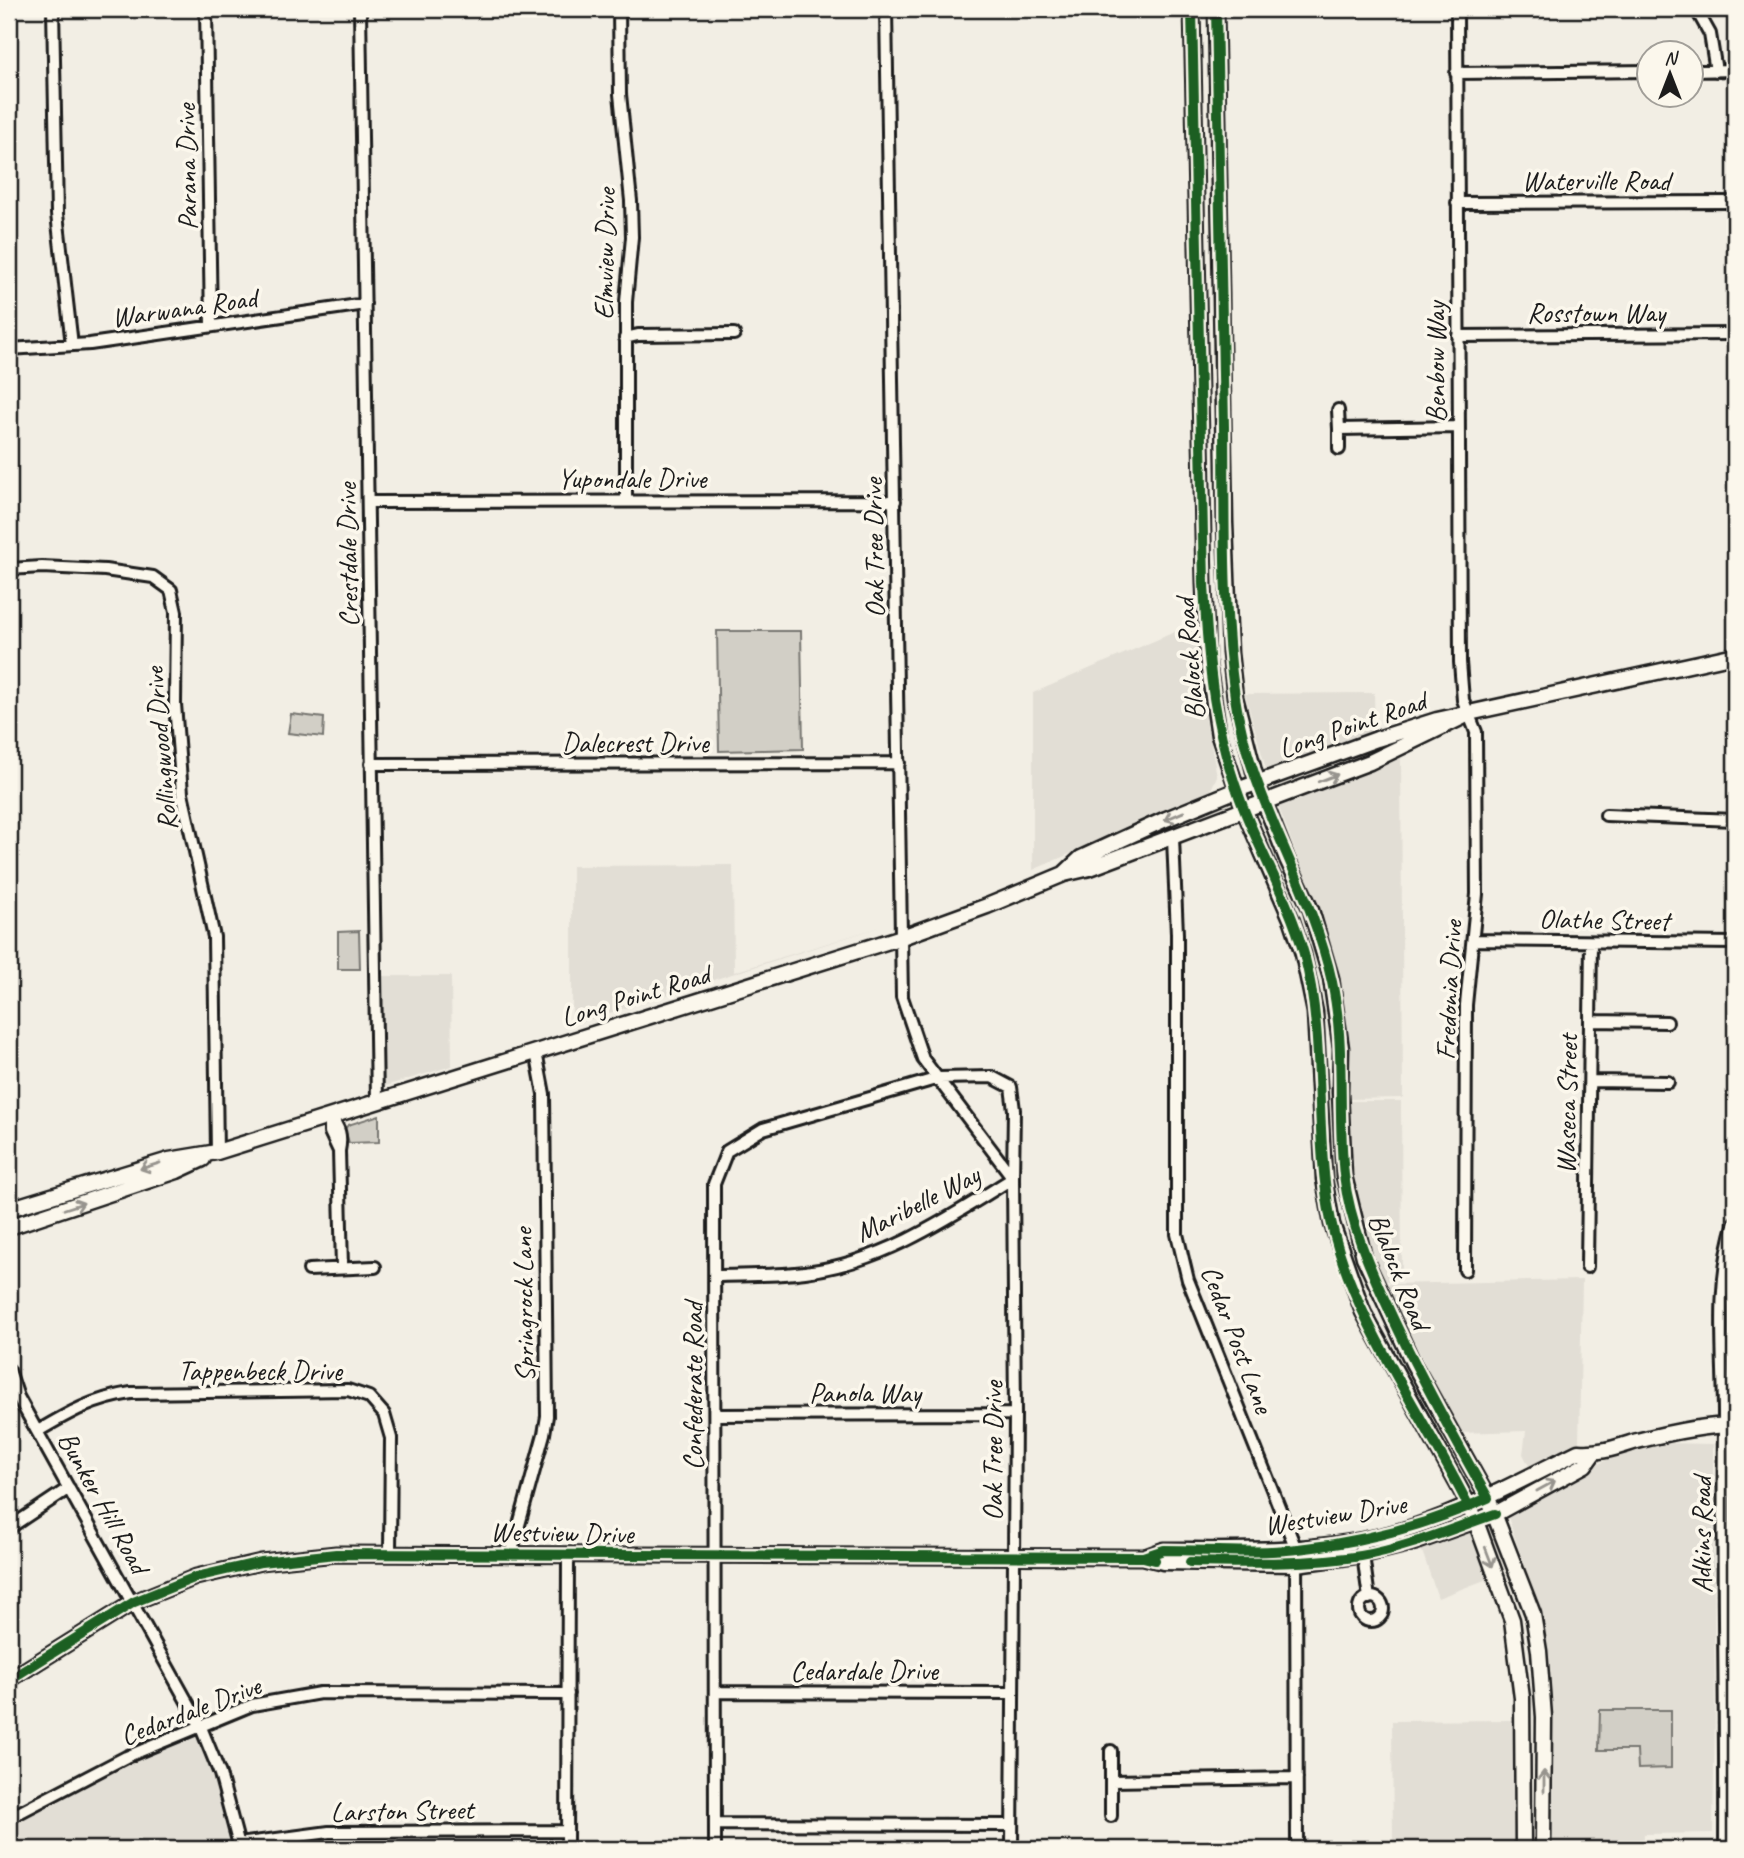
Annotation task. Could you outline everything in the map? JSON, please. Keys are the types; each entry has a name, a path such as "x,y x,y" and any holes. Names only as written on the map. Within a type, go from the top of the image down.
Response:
{"main road":[{"name":"Blalock Road","path":"1192,9 1206,636 1219,736 1244,810 1304,954 1315,1012 1324,1179 1332,1224 1345,1265 1363,1312 1469,1507 1513,1620 1523,1717 1523,1849"},
{"name":"Blalock Road","path":"1216,9 1225,522 1229,636 1235,697 1257,783 1323,945 1341,1048 1344,1176 1364,1256 1413,1363 1488,1498 1532,1614 1539,1651 1544,1717 1543,1849"},
{"path":"1194,99 1218,100"},
{"path":"1198,260 1222,259"},
{"path":"1201,404 1223,398"},
{"path":"1203,522 1225,522"},
{"path":"1206,636 1229,636"},
{"name":"Long Point Road","path":"1064,874 1081,858 1166,819 1377,739 1437,720 1735,655"},
{"name":"Long Point Road","path":"9,1227 177,1171 217,1152 902,937 1064,874 1090,868 1172,838 1370,762 1469,714"},
{"path":"1304,954 1323,945"},
{"path":"1319,1091 1340,1092"},
{"name":"Long Point Road","path":"9,1209 170,1160 217,1152"},
{"path":"1345,1265 1364,1256"},
{"path":"1394,1369 1413,1363"},
{"name":"Westview Drive","path":"1296,1557 1410,1528 1469,1507 1578,1452 1593,1454 1640,1440 1730,1425"},
{"name":"Westview Drive","path":"9,1680 134,1602 196,1577 261,1562 335,1554 390,1553 1143,1557 1164,1550 1296,1557 1363,1555 1416,1542 1495,1514 1585,1465 1593,1454"},
{"path":"1518,1654 1539,1651"}],"street":[{"path":"53,9 57,214 72,345"},
{"name":"Parana Drive","path":"206,9 211,326"},
{"name":"Crestdale Drive","path":"360,9 377,1101"},
{"name":"Elmview Drive","path":"619,9 620,94 632,237 625,338 626,501"},
{"name":"Oak Tree Drive","path":"886,9 902,997 923,1059 1013,1178"},
{"name":"Benbow Way","path":"1457,9 1460,662 1463,701 1469,714"},
{"path":"1696,9 1710,34 1716,71"},
{"path":"1456,73 1636,71"},
{"path":"1706,71 1735,71"},
{"name":"Waterville Road","path":"1457,204 1735,202"},
{"name":"Warwana Road","path":"9,349 72,345 365,304"},
{"path":"625,338 638,335 734,334"},
{"name":"Rosstown Way","path":"1458,336 1735,334"},
{"path":"1338,410 1339,449"},
{"path":"1339,429 1458,427"},
{"name":"Yupondale Drive","path":"369,502 895,501"},
{"name":"Rollingwood Drive","path":"9,569 41,567 104,570 153,577 171,590 176,612 175,705 182,793 214,937 217,1152"},
{"name":"Fredonia Drive","path":"1465,1270 1466,1005 1477,894 1476,732 1469,714"},
{"name":"Dalecrest Drive","path":"371,764 899,763"},
{"path":"1606,815 1735,820"},
{"name":"Cedar Post Lane","path":"1172,838 1177,934 1177,1234 1188,1280 1296,1557 1297,1849"},
{"name":"Olathe Street","path":"1473,940 1735,943"},
{"name":"Waseca Street","path":"1587,1267 1591,942"},
{"path":"1590,1021 1667,1022"},
{"name":"Springrock Lane","path":"511,1554 547,1416 544,1094 536,1052"},
{"name":"Oak Tree Drive","path":"939,1077 992,1077 1011,1087 1014,1110 1015,1557 1012,1849"},
{"name":"Confederate Road","path":"715,1849 714,1184 727,1151 763,1129 939,1077"},
{"path":"1590,1081 1668,1082"},
{"path":"330,1116 338,1126 342,1139 339,1151 342,1267"},
{"name":"Maribelle Way","path":"715,1276 806,1272 873,1256 942,1222 1013,1178"},
{"name":"Adkins Road","path":"1725,1849 1730,1718 1723,1503 1730,1425 1722,1290 1726,1251 1735,1222"},
{"path":"309,1270 375,1267"},
{"name":"Bunker Hill Road","path":"9,1370 13,1398 38,1431 200,1725 220,1774 239,1847"},
{"name":"Tappenbeck Drive","path":"38,1431 80,1406 106,1397 131,1393 348,1390 369,1397 384,1415 391,1438 390,1553"},
{"name":"Panola Way","path":"715,1415 1015,1414"},
{"path":"9,1528 69,1488"},
{"path":"1361,1539 1369,1598"},
{"path":"567,1849 568,1554"},
{"name":"Cedardale Drive","path":"715,1692 1013,1693"},
{"name":"Cedardale Drive","path":"9,1818 126,1757 252,1705 320,1693 568,1694"},
{"path":"1111,1751 1111,1816"},
{"path":"1111,1781 1297,1778"},
{"path":"715,1824 1012,1825"},
{"name":"Larston Street","path":"239,1847 329,1832 567,1831"}],"shaded area":[{"path":"1198,622 1198,660 1217,776 1210,792 1033,870 1033,693"},
{"path":"717,631 801,631 803,749 719,751"},
{"path":"1374,693 1375,731 1266,769 1245,694"},
{"path":"291,714 324,718 323,737 288,733"},
{"path":"1401,755 1403,1098 1347,1099 1343,1010 1326,935 1278,805"},
{"path":"733,865 734,972 883,926 572,1025 572,866"},
{"path":"359,931 360,969 338,969 338,932"},
{"path":"381,976 451,976 452,1066 385,1086"},
{"path":"1348,1101 1401,1101 1402,1280 1382,1281 1363,1222 1352,1165"},
{"path":"379,1115 379,1142 349,1143 345,1129 348,1125"},
{"path":"1582,1280 1579,1445 1529,1466 1523,1454 1526,1431 1459,1433 1386,1284"},
{"path":"1662,1443 1713,1444 1713,1833 1644,1834 1643,1849 1552,1849 1553,1708 1532,1588 1508,1517 1509,1512 1610,1458"},
{"path":"1470,1529 1490,1578 1438,1598 1421,1548"},
{"path":"1600,1710 1671,1710 1671,1768 1638,1769 1637,1750 1599,1750"},
{"path":"1515,1720 1515,1849 1393,1849 1392,1721"},
{"path":"197,1733 213,1776 233,1849 9,1849 9,1826 129,1763"}],"cycle path":[{"path":"1192,9 1204,584 1214,700 1226,755 1245,812 1284,899 1304,954 1315,1020 1326,1188 1341,1258 1372,1331 1469,1507"},
{"path":"1143,1557 1164,1550 1265,1551 1347,1542 1418,1524 1488,1498 1402,1338 1356,1229 1344,1175 1339,1030 1332,982 1310,910 1253,770 1235,697 1225,562 1216,9"},
{"path":"1190,1562 1297,1562 1361,1556 1412,1543 1495,1514"},
{"path":"9,1680 134,1602 196,1577 261,1562 336,1554 1143,1557 1155,1560"}]}
